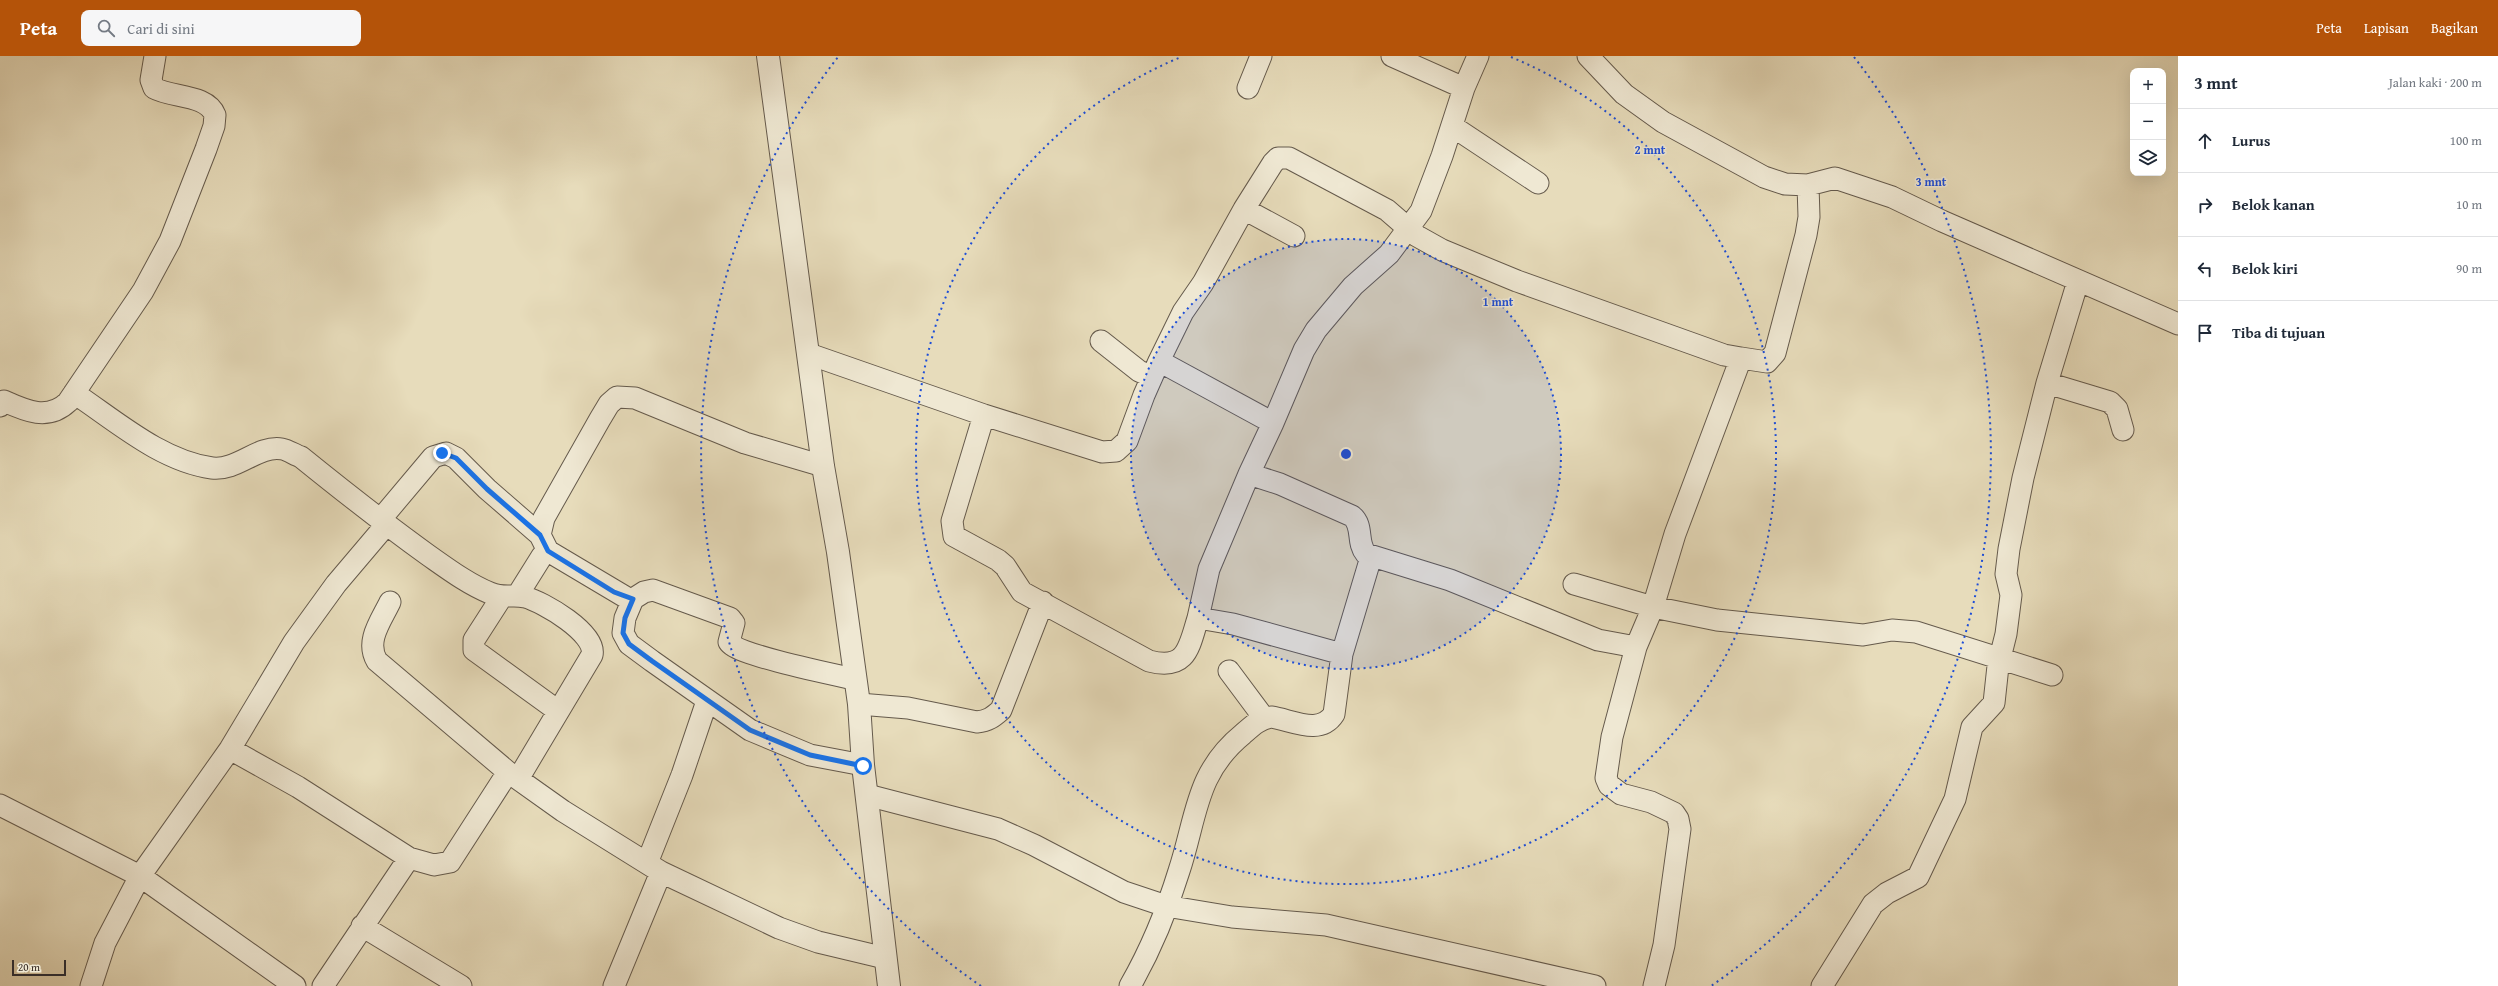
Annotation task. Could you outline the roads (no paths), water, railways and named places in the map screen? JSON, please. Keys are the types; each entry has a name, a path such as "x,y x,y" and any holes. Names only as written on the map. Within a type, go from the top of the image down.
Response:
{"street":[{"path":"1,402 23,410 49,414 60,410 74,393 143,291 170,241 214,126 215,115 208,105 196,99 163,93 154,88 151,80 155,56"},
{"path":"768,56 823,466 838,552 854,679 859,704 863,766 868,795 889,986"},
{"path":"1248,88 1261,56"},
{"path":"1392,56 1464,88"},
{"path":"984,415 952,521 952,532 958,539 998,560 1005,566 1022,592 1043,602 1149,661 1160,664 1169,664 1184,657 1188,651 1198,618 1209,569 1304,350 1316,330 1353,286 1390,254 1421,211 1452,126 1464,88 1478,56"},
{"path":"1588,56 1624,94 1663,122 1764,177 1785,184 1808,185 1834,178 1892,197 2078,281 2178,324"},
{"path":"1452,126 1538,182"},
{"path":"809,354 984,415 1102,452 1116,450 1128,442 1156,369 1184,312 1203,283 1244,209 1273,163 1278,158 1283,157 1289,158 1387,210 1429,244 1517,280 1724,354 1767,362 1775,353 1806,236 1809,217 1808,185"},
{"path":"1244,209 1294,236"},
{"path":"1822,986 1873,904 1887,893 1918,877 1955,800 1972,727 1994,703 2011,595 2006,574 2009,549 2023,478 2047,383 2078,281"},
{"path":"1101,341 1138,371 1156,369 1273,423"},
{"path":"1654,986 1664,945 1680,829 1678,819 1674,813 1664,807 1615,791 1606,778 1612,737 1636,647 1653,607 1674,534 1741,358"},
{"path":"2047,383 2110,402 2117,409 2123,430"},
{"path":"74,393 147,442 191,463 213,468 225,468 273,449 288,451 301,457 383,523 459,577 509,597 533,600 554,610 586,636 593,646 592,655 558,711 513,776 450,862 434,865 409,858 298,787 230,749"},
{"path":"558,711 474,650 474,640 542,556 544,543 544,518 600,419 617,397 635,398 745,443 823,466"},
{"path":"91,986 105,943 140,876 230,749 294,642 432,457 446,453 456,458 544,543 614,592 633,599"},
{"path":"1249,474 1280,484 1352,516 1359,525 1361,549 1371,557 1450,580 1598,640 1636,647"},
{"path":"1130,986 1166,906 1179,872 1207,775 1213,765 1235,740 1264,718 1280,718 1306,726 1318,726 1330,721 1334,714 1342,654 1371,557"},
{"path":"1574,584 1653,607 1717,620 1811,631 1863,635 1892,630 1911,631 2052,674"},
{"path":"854,679 767,658 734,647 729,642 733,626 732,620 649,590 633,599 625,618 623,633 625,639 706,701 750,730 778,743 810,755 863,766"},
{"path":"390,602 374,635 372,654 377,661 513,776 563,811 654,868 779,928 818,942 886,958"},
{"path":"859,704 908,708 977,722 986,721 1001,710 1043,602"},
{"path":"1198,618 1233,624 1342,654"},
{"path":"1229,671 1264,718"},
{"path":"614,986 654,868 706,701"},
{"path":"868,795 998,829 1034,845 1124,892 1166,906 1232,917 1326,925 1595,986"},
{"path":"0,805 140,876 295,986"},
{"path":"323,986 409,858"},
{"path":"362,926 461,986"}]}
